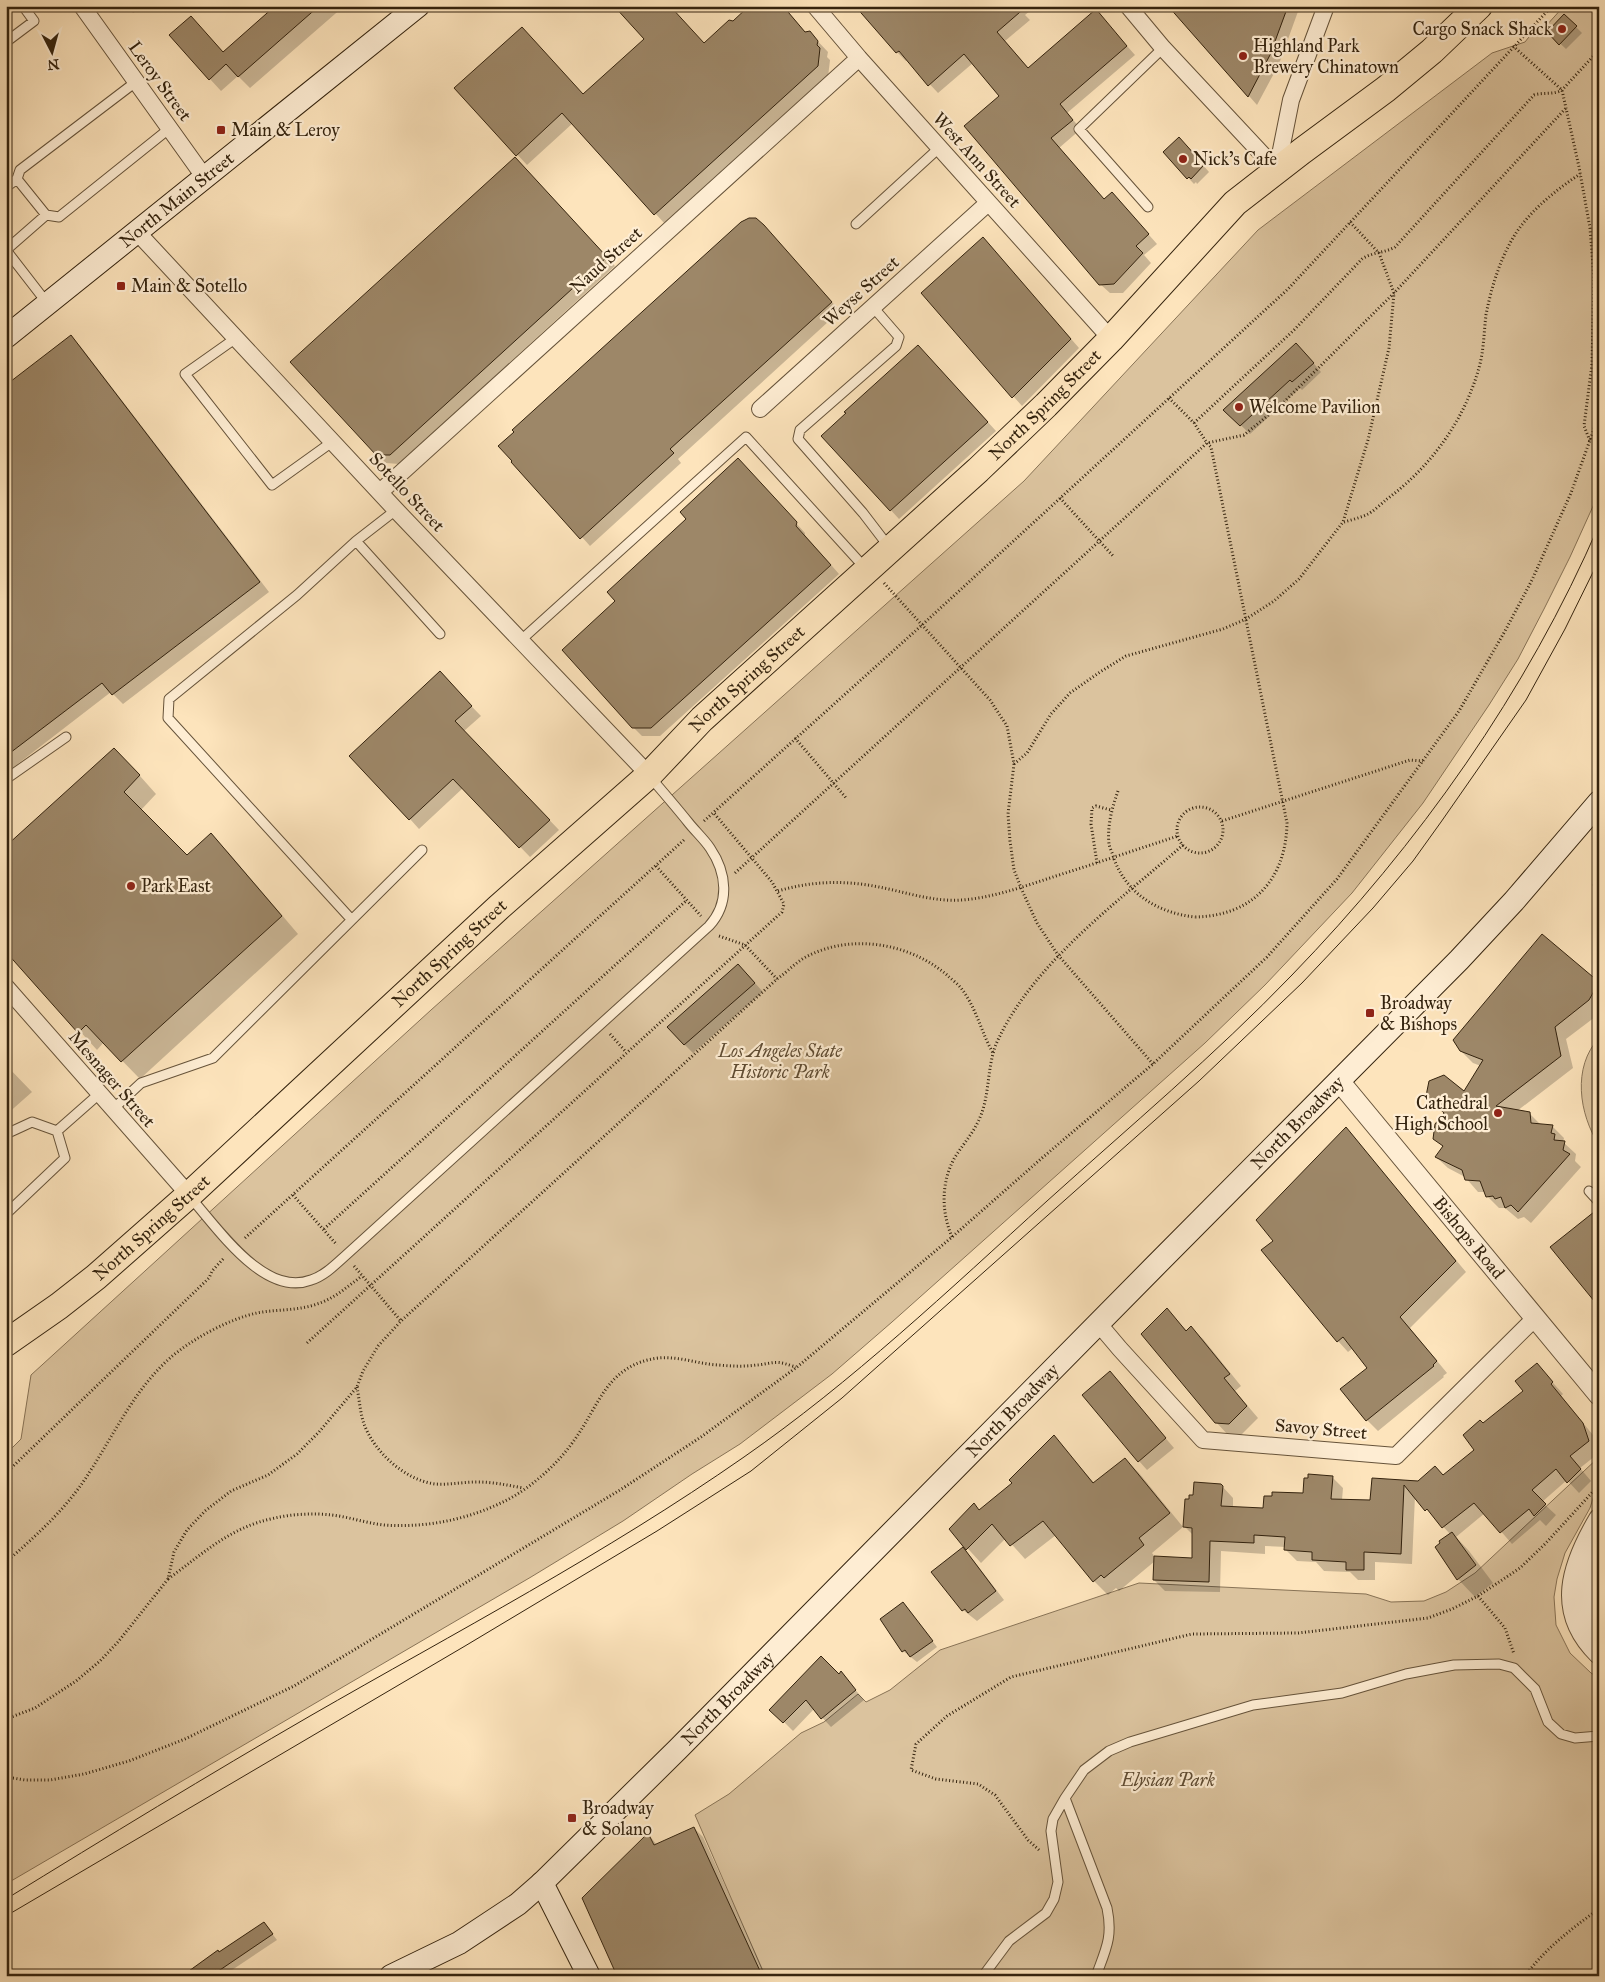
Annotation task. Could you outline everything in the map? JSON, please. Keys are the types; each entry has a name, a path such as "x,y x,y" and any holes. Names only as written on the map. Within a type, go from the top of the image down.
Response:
{"main road":[{"name":"North Main Street","path":"6,337 418,6"},
{"name":"North Spring Street","path":"6,1343 59,1306 96,1277 189,1195 498,908 649,775 702,719 978,470 1111,339 1235,203 1386,89 1432,51 1479,6"},
{"name":"North Broadway","path":"391,1976 459,1943 504,1914 542,1883 678,1749 1098,1323 1340,1082 1514,901 1599,802"},
{"path":"542,1883 589,1976"}],"street":[{"name":"Leroy Street","path":"82,6 205,178"},
{"name":"West Ann Street","path":"815,6 859,58 1111,339"},
{"path":"1128,6 1164,48 1277,170"},
{"path":"1277,170 1291,100 1326,6"},
{"name":"Naud Street","path":"380,492 859,58"},
{"name":"Weyse Street","path":"760,409 988,203"},
{"name":"Sotello Street","path":"137,232 396,510 649,775"},
{"name":"Mesnager Street","path":"6,987 112,1110 189,1195"},
{"name":"Bishops Road","path":"1340,1082 1599,1395"},
{"name":"Savoy Street","path":"1098,1323 1203,1440 1396,1456 1535,1318"},
{"path":"1599,1519 1579,1557 1572,1584 1574,1614 1578,1627 1585,1639 1599,1654"},
{"path":"1599,1557 1594,1568 1589,1590 1590,1608 1599,1628"}],"lane":[{"path":"6,42 34,21 23,6"},
{"path":"1148,207 1079,129 1164,48"},
{"path":"6,187 19,174 137,81"},
{"path":"19,174 46,215 59,217 170,128"},
{"path":"856,224 940,148"},
{"path":"46,215 6,250 48,305"},
{"path":"873,307 899,337 896,346 800,430 798,439 863,513 891,549"},
{"path":"236,338 185,374 272,485 332,442"},
{"path":"520,641 746,437 868,569"},
{"path":"351,919 168,718 169,698 296,595 356,541 396,510"},
{"path":"356,541 440,634"},
{"path":"6,780 66,737"},
{"path":"189,1195 235,1248 265,1275 280,1282 295,1283 311,1280 325,1273 709,926 718,917 722,906 724,891 720,867 710,847 649,775"},
{"path":"112,1110 141,1083 213,1058 422,850"},
{"path":"57,1132 99,1094"},
{"path":"6,1134 32,1122 57,1132"},
{"path":"6,1214 65,1158 57,1132"},
{"path":"1589,1192 1599,1202"},
{"path":"983,1976 1009,1941 1046,1912 1054,1899 1058,1882 1051,1831 1053,1819 1064,1798 1084,1770 1108,1751 1130,1742 1253,1705 1342,1693 1406,1674 1454,1665 1499,1664 1514,1668 1535,1689 1548,1722 1561,1734 1575,1738 1599,1736"},
{"path":"1064,1798 1107,1908 1110,1926 1109,1941 1096,1976"}],"path":[{"path":"704,821 922,625 1288,289 1552,6"},
{"path":"1513,46 1562,90 1579,168 1590,228 1594,279 1592,364 1584,426 1590,442"},
{"path":"1194,423 1294,330 1362,259 1395,247 1534,96 1541,93 1558,93 1599,50"},
{"path":"723,878 734,873 752,858 1207,443 1244,435 1282,404 1394,293 1567,110"},
{"path":"1343,522 1366,515 1398,491 1427,464 1442,446 1468,397 1480,365 1485,339 1486,316 1503,259 1516,232 1556,190 1580,174"},
{"path":"1014,764 1027,753 1051,714 1070,693 1126,656 1223,630 1246,619 1274,601 1299,579 1343,522 1368,440 1389,348 1394,293 1379,253 1350,222"},
{"path":"1118,791 1111,810 1109,846 1119,872 1138,895 1160,909 1178,915 1194,917 1211,916 1231,911 1253,899 1269,883 1280,864 1286,844 1287,823 1212,447 1207,443 1194,423 1169,398"},
{"path":"6,1777 25,1780 50,1780 84,1774 129,1761 185,1739 294,1686 620,1490 701,1437 797,1368 952,1238 1042,1158 1153,1064 1267,957 1337,878 1459,711 1532,580 1572,493 1599,415"},
{"path":"1060,498 1114,556"},
{"path":"868,569 990,700 1007,726 1014,764 1008,814 1014,870 1020,888 1037,923 1058,955 1153,1064"},
{"path":"795,738 848,799"},
{"path":"1222,821 1410,760 1423,761"},
{"path":"1097,863 1091,824 1092,808 1096,806 1111,810"},
{"path":"1206,808 1222,821 1222,836 1215,848 1202,853 1188,850 1178,836 1180,820 1190,810 1206,808"},
{"path":"307,1343 782,912 784,904 778,891 714,812"},
{"path":"778,891 817,882 843,881 878,886 932,899 959,900 987,897 1178,836"},
{"path":"246,1237 686,838"},
{"path":"952,1238 947,1225 945,1208 944,1190 946,1177 980,1116 987,1092 993,1053 1011,1015 1058,955 1183,845"},
{"path":"656,866 701,916"},
{"path":"324,1229 687,900"},
{"path":"718,935 745,945 777,979"},
{"path":"168,1579 174,1552 187,1530 205,1511 231,1491 268,1475 297,1454 319,1432 357,1387 363,1371 378,1346 401,1321 777,979 804,959 824,950 844,945 871,943 917,955 938,968 960,987 973,1009 993,1053"},
{"path":"609,1032 626,1052"},
{"path":"293,1195 337,1245"},
{"path":"6,1473 209,1278 212,1271 226,1256"},
{"path":"354,1266 401,1321"},
{"path":"6,1562 64,1505 88,1475 139,1390 170,1358 199,1337 232,1322 255,1313 301,1308 318,1304 343,1290 362,1276"},
{"path":"6,1719 35,1708 76,1681 100,1661 118,1642 168,1579 219,1540 246,1526 276,1518 298,1515 330,1515 406,1526 442,1522 476,1514 506,1500 537,1479 575,1440 606,1387 622,1372 638,1364 657,1358 679,1358 712,1365 734,1366 780,1362 797,1368"},
{"path":"357,1387 363,1421 370,1436 379,1450 410,1475 433,1484 496,1483 523,1489"},
{"path":"1054,1855 1043,1853 1028,1840 996,1796 978,1784 936,1779 911,1770 916,1744 947,1716 1010,1677 1192,1634 1298,1633 1428,1618 1478,1596 1520,1568 1546,1543 1599,1485"},
{"path":"1478,1596 1505,1628 1514,1650 1514,1668"},
{"path":"1525,1976 1536,1961 1582,1921 1599,1909"}],"green space":[{"name":"Los Angeles State Historic Park","path":"1564,6 1599,6 1599,493 1570,557 1518,659 1423,803 1352,893 1265,985 1205,1043 832,1374 740,1444 623,1521 531,1577 6,1884 6,1454 21,1439 31,1375 431,1010 1024,481 1258,230 1492,53 1525,42 1536,28 1545,27"},
{"path":"1599,1038 1599,1145 1587,1119 1581,1091 1585,1063 1590,1050"},
{"name":"Elysian Park","path":"1599,1457 1599,1479 1590,1508 1565,1553 1554,1597 1556,1625 1570,1653 1599,1678 1599,1976 765,1976 695,1815 729,1794 801,1733 824,1722 858,1694 866,1702 890,1690 940,1650 1139,1583 1366,1594 1391,1602 1424,1601 1446,1592 1475,1573"}],"building":[{"path":"275,6 319,6 238,77 226,64 209,80 169,35 191,16 223,52"},
{"path":"614,6 670,6 704,43 729,20 733,21 749,6 783,6 805,32 810,31 818,41 817,45 820,48 818,66 654,215 562,113 516,156 454,88 522,27 583,94 644,39"},
{"path":"855,6 1027,6 997,32 1028,68 1096,9 1127,46 1060,104 1073,120 1051,138 1104,199 1112,192 1149,234 1136,246 1143,253 1114,284 1099,285 964,126 999,96 964,54 928,86 899,51 896,53"},
{"path":"1168,6 1288,6 1270,55 1248,97"},
{"name":"Cargo Snack Shack","path":"1564,14 1577,26 1559,45 1547,32"},
{"name":"Nick's Cafe","path":"1179,137 1204,165 1191,179 1189,177 1187,179 1163,152"},
{"path":"515,157 607,257 390,455 376,455 290,362"},
{"path":"749,218 756,218 764,225 832,302 670,449 674,453 580,539 498,446 514,432 512,430 741,222"},
{"path":"983,237 1071,339 1012,398 921,293"},
{"path":"71,335 260,582 112,695 102,683 6,756 6,385"},
{"path":"1296,343 1314,363 1292,382 1290,380 1240,426 1223,410"},
{"path":"918,345 988,422 890,511 821,436 846,413 844,412"},
{"path":"738,458 797,522 796,526 831,565 651,728 632,728 562,650 615,601 607,592 686,519 680,512"},
{"path":"440,671 472,706 455,721 550,820 519,848 453,779 409,820 349,756"},
{"name":"Park East","path":"114,748 140,775 124,792 187,855 211,833 282,916 121,1062 86,1025 78,1033 6,952 6,846"},
{"path":"1542,934 1599,982 1589,1000 1555,1027 1561,1056 1496,1106 1530,1112 1531,1123 1553,1125 1551,1133 1555,1134 1554,1140 1565,1141 1563,1150 1570,1154 1518,1212 1511,1205 1505,1208 1501,1197 1495,1199 1493,1196 1486,1197 1480,1181 1465,1180 1462,1170 1435,1157 1443,1146 1433,1139 1435,1124 1444,1113 1426,1096 1429,1081 1444,1075 1464,1091 1483,1060 1460,1051 1453,1040"},
{"path":"738,964 755,983 684,1045 667,1027"},
{"path":"1346,1127 1456,1261 1400,1317 1437,1361 1434,1366 1366,1421 1340,1389 1367,1368 1343,1337 1337,1342 1261,1250 1273,1241 1256,1220"},
{"path":"1599,1208 1599,1307 1550,1247"},
{"path":"1167,1308 1186,1331 1191,1326 1230,1374 1224,1378 1247,1406 1229,1424 1215,1423 1141,1334"},
{"path":"1537,1363 1553,1382 1551,1384 1583,1423 1589,1441 1570,1456 1581,1469 1567,1483 1556,1469 1532,1490 1546,1504 1534,1516 1529,1509 1500,1533 1474,1503 1442,1528 1404,1485 1401,1554 1364,1552 1364,1570 1346,1570 1346,1562 1312,1560 1312,1552 1284,1550 1285,1537 1254,1535 1254,1543 1210,1541 1209,1582 1153,1580 1154,1556 1192,1558 1192,1528 1183,1527 1185,1499 1189,1499 1189,1495 1193,1495 1194,1482 1221,1484 1223,1486 1221,1506 1263,1508 1264,1496 1272,1496 1272,1492 1303,1493 1304,1478 1308,1478 1308,1474 1333,1476 1331,1499 1370,1500 1372,1478 1418,1481 1435,1466 1443,1475 1474,1450 1463,1435 1480,1420 1483,1423 1523,1391 1515,1381"},
{"path":"1110,1371 1166,1438 1138,1462 1082,1395"},
{"path":"1054,1435 1093,1483 1125,1458 1170,1513 1139,1538 1144,1545 1104,1578 1101,1575 1093,1582 1043,1521 1010,1546 992,1524 966,1550 949,1529 974,1503 979,1510 1012,1483 1009,1480"},
{"path":"1452,1532 1476,1565 1457,1580 1435,1547 1440,1543 1439,1541"},
{"path":"963,1547 996,1591 968,1613 965,1609 962,1611 931,1572"},
{"path":"903,1602 933,1641 910,1657 905,1650 902,1652 880,1619"},
{"path":"821,1656 839,1674 841,1671 856,1690 821,1719 806,1700 783,1723 769,1710"},
{"path":"694,1827 760,1971 748,1976 617,1976 582,1898 648,1833 654,1845"},
{"path":"264,1922 273,1934 217,1972 216,1970 208,1976 182,1976 218,1950 219,1952"}],"tram line":[{"path":"6,1899 272,1738 530,1591 638,1527 744,1457 861,1367 1202,1062 1263,1005 1338,925 1426,820 1466,764 1538,647 1570,587 1599,525"},
{"path":"6,1916 657,1531 751,1471 842,1398 1199,1081 1302,983 1373,908 1413,861 1526,700 1565,629 1599,560"}],"place":[{"name":"Cargo Snack Shack","path":"1562,29"},
{"name":"Highland Park Brewery Chinatown","path":"1243,56"},
{"name":"Main & Leroy","path":"221,130"},
{"name":"Nick's Cafe","path":"1183,159"},
{"name":"Main & Sotello","path":"121,286"},
{"name":"Welcome Pavilion","path":"1239,407"},
{"name":"Park East","path":"131,886"},
{"name":"Broadway & Bishops","path":"1370,1013"},
{"name":"Cathedral High School","path":"1498,1113"},
{"name":"Broadway & Solano","path":"572,1818"}]}
